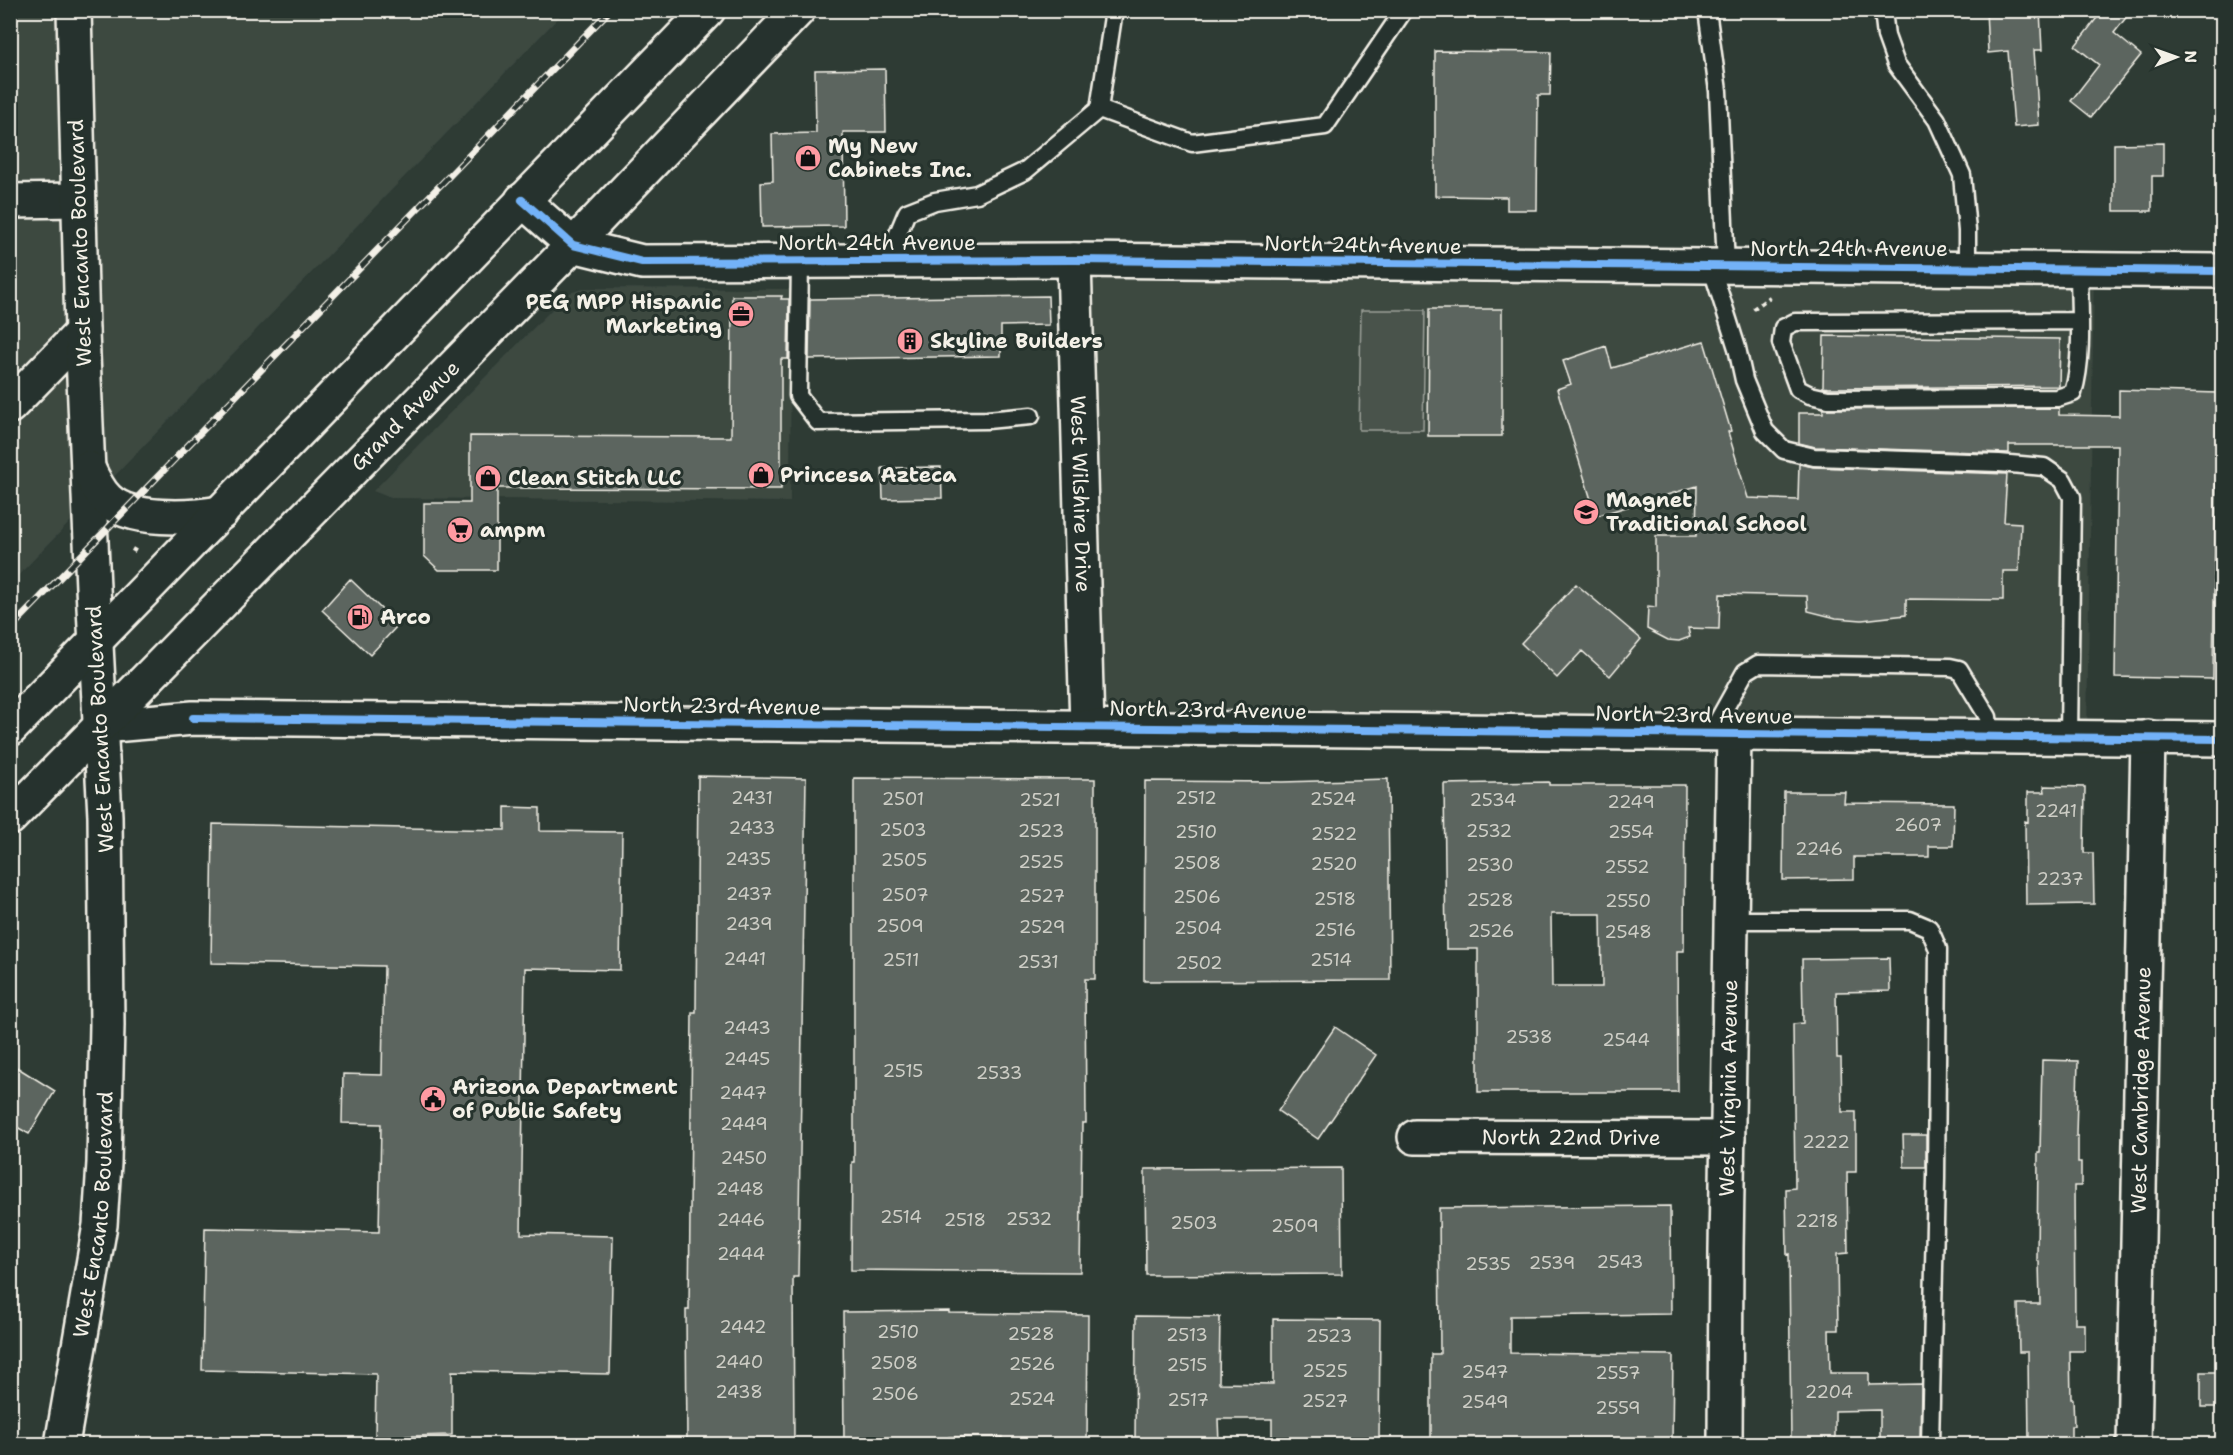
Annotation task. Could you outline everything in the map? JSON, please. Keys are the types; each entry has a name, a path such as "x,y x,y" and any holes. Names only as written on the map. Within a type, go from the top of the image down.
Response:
{"street":[{"name":"West Encanto Boulevard","path":"62,1444 100,1225 104,1163 107,947 105,816 82,332 74,10"},
{"path":"10,729 96,644 522,200 708,10"},
{"name":"Grand Avenue","path":"10,818 573,245 798,10"},
{"path":"10,201 78,200"},
{"name":"North 24th Avenue","path":"522,200 573,245 642,262 1074,260 2223,271"},
{"name":"West Wilshire Drive","path":"1074,260 1087,727"},
{"path":"10,406 82,332"},
{"path":"88,468 96,486 109,501 127,510 144,515 181,518 220,513"},
{"name":"North 23rd Avenue","path":"101,726 193,718 2223,739"},
{"name":"West Virginia Avenue","path":"1722,733 1732,920 1725,1444"},
{"name":"West Cambridge Avenue","path":"2134,1444 2148,737"},
{"name":"North 22nd Drive","path":"1415,1137 1728,1138"}],"lane":[{"path":"886,262 907,212 934,201 977,194 1025,171 1099,109 1114,10"},
{"path":"1099,109 1192,143 1325,126 1404,10"},
{"path":"1707,10 1718,91 1718,266 1744,380 1765,431 1784,450 1814,458 2044,466 2063,480 2072,497 2069,736"},
{"path":"1883,10 1886,36 1896,64 1937,120 1962,175 1968,231 1967,268"},
{"path":"800,262 798,396 819,422 987,420 1031,416"},
{"path":"2079,269 2079,321 2077,380 2073,393 2057,398 1828,399 1810,395 1798,389 1781,343 1783,328 1795,322 2079,321"},
{"path":"1722,733 1745,672 1758,664 1959,669 1988,717 1990,735"},
{"path":"1732,920 1910,920 1929,928 1938,948 1936,1190 1930,1444"}],"path":[{"path":"132,549 138,552"}],"shaded area":[{"path":"11,11 565,11 11,583"},
{"name":"Magnet Traditional School","path":"1074,260 2094,270 2087,736 1087,727"},
{"path":"586,288 791,289 790,502 391,498 373,491 562,299 569,293"},
{"path":"1361,310 1425,310 1423,430 1359,430"}],"building":[{"path":"1986,10 2040,10 2042,50 2034,50 2039,125 2014,127 2008,51 1988,53"},
{"path":"2103,10 2132,10 2114,33 2141,55 2091,117 2071,101 2099,65 2075,46"},
{"path":"1435,51 1551,52 1550,95 1538,95 1537,210 1507,210 1507,197 1435,196"},
{"name":"My New Cabinets Inc.","path":"885,69 886,132 843,132 844,226 762,227 761,182 773,181 772,134 816,133 815,70"},
{"path":"2163,143 2163,176 2152,176 2152,211 2114,211 2114,144"},
{"path":"732,296 782,296 781,299 789,299 788,359 781,359 781,489 497,488 497,570 439,570 424,556 424,503 470,503 470,436 731,437"},
{"name":"Skyline Builders","path":"1048,296 1049,325 1001,326 1001,356 809,359 810,299"},
{"path":"1429,309 1502,309 1502,436 1428,436"},
{"path":"1824,336 2060,339 2059,386 1823,387"},
{"path":"1704,341 1748,498 1798,500 1799,464 1814,467 2007,474 2004,522 2021,523 2019,571 2003,571 2003,600 1906,599 1906,615 1862,620 1836,618 1808,611 1807,596 1720,594 1719,629 1688,628 1690,637 1679,641 1668,640 1647,629 1648,606 1656,607 1656,536 1696,536 1697,486 1596,516 1557,389 1571,384 1563,361 1606,346 1612,368"},
{"path":"2119,390 2217,393 2213,679 2115,677 2118,445 2009,445 2009,453 1815,447 1799,443 1799,413 1823,413 1823,409 2059,408 2059,415 2119,416"},
{"path":"941,467 942,498 883,499 882,468"},
{"name":"Arco","path":"350,579 398,625 370,655 322,610"},
{"path":"1576,584 1641,639 1610,676 1582,651 1557,678 1521,643"},
{"path":"698,776 806,778 798,1277 793,1277 794,1444 687,1444 686,1310 689,1310 692,1012 696,1012"},
{"path":"854,778 1095,779 1095,979 1085,979 1086,1123 1082,1123 1080,1272 851,1270 852,1162 854,1162"},
{"path":"1388,779 1390,980 1144,981 1145,781 1282,782"},
{"path":"1549,782 1549,785 1685,785 1684,951 1677,951 1678,1092 1478,1092 1478,949 1446,949 1444,784","holes":["1551,914 1601,914 1602,987 1552,987"]},
{"path":"2044,786 2085,787 2084,853 2093,853 2094,904 2026,905 2025,821 2028,822 2028,792 2045,792"},
{"path":"1784,792 1845,792 1844,803 1954,804 1953,846 1929,846 1929,857 1854,857 1854,879 1783,880"},
{"name":"Arizona Department of Public Safety","path":"505,807 540,808 540,831 622,832 620,970 525,968 521,1234 613,1236 610,1374 452,1371 452,1435 375,1437 376,1374 202,1370 205,1228 379,1232 381,1124 342,1123 343,1074 382,1075 384,966 211,963 213,824 505,830"},
{"path":"1889,958 1890,991 1836,992 1837,1058 1841,1058 1842,1112 1856,1112 1856,1172 1847,1172 1848,1253 1837,1254 1838,1330 1829,1330 1830,1373 1869,1373 1869,1385 1921,1384 1920,1444 1880,1444 1880,1410 1835,1411 1835,1444 1791,1444 1786,1189 1795,1188 1793,1024 1803,1023 1802,959"},
{"path":"1335,1027 1376,1055 1318,1139 1278,1111"},
{"path":"2042,1060 2078,1061 2076,1136 2078,1136 2078,1162 2081,1162 2081,1186 2074,1186 2075,1324 2085,1324 2085,1351 2070,1351 2074,1426 2071,1426 2071,1444 2029,1444 2028,1352 2019,1352 2018,1304 2040,1304 2039,1261 2037,1261"},
{"path":"10,1063 55,1091 29,1134 10,1123"},
{"path":"1903,1135 1926,1135 1926,1167 1904,1167"},
{"path":"1341,1168 1342,1274 1146,1275 1145,1169"},
{"path":"1670,1206 1671,1314 1510,1316 1510,1353 1673,1355 1672,1444 1431,1444 1431,1354 1440,1354 1439,1208"},
{"path":"949,1311 949,1313 1088,1315 1087,1444 1002,1444 1002,1437 949,1437 949,1444 844,1444 843,1312"},
{"path":"1136,1316 1220,1317 1219,1383 1273,1384 1273,1319 1380,1320 1379,1444 1272,1444 1272,1419 1218,1419 1219,1444 1135,1444"},
{"path":"2201,1372 2223,1372 2223,1407 2201,1407"}],"railway":[{"path":"10,629 610,10"}],"cycle path":[{"path":"522,200 573,245 642,262 1074,260 2222,271"},
{"path":"193,718 2222,739"}],"place":[{"name":"My New Cabinets Inc.","path":"808,158"},
{"name":"PEG MPP Hispanic Marketing","path":"741,314"},
{"name":"Skyline Builders","path":"910,341"},
{"name":"Princesa Azteca","path":"761,475"},
{"name":"Clean Stitch LLC","path":"488,478"},
{"name":"Magnet Traditional School","path":"1586,512"},
{"name":"ampm","path":"460,530"},
{"name":"Arco","path":"360,617"},
{"name":"Arizona Department of Public Safety","path":"433,1099"}]}
